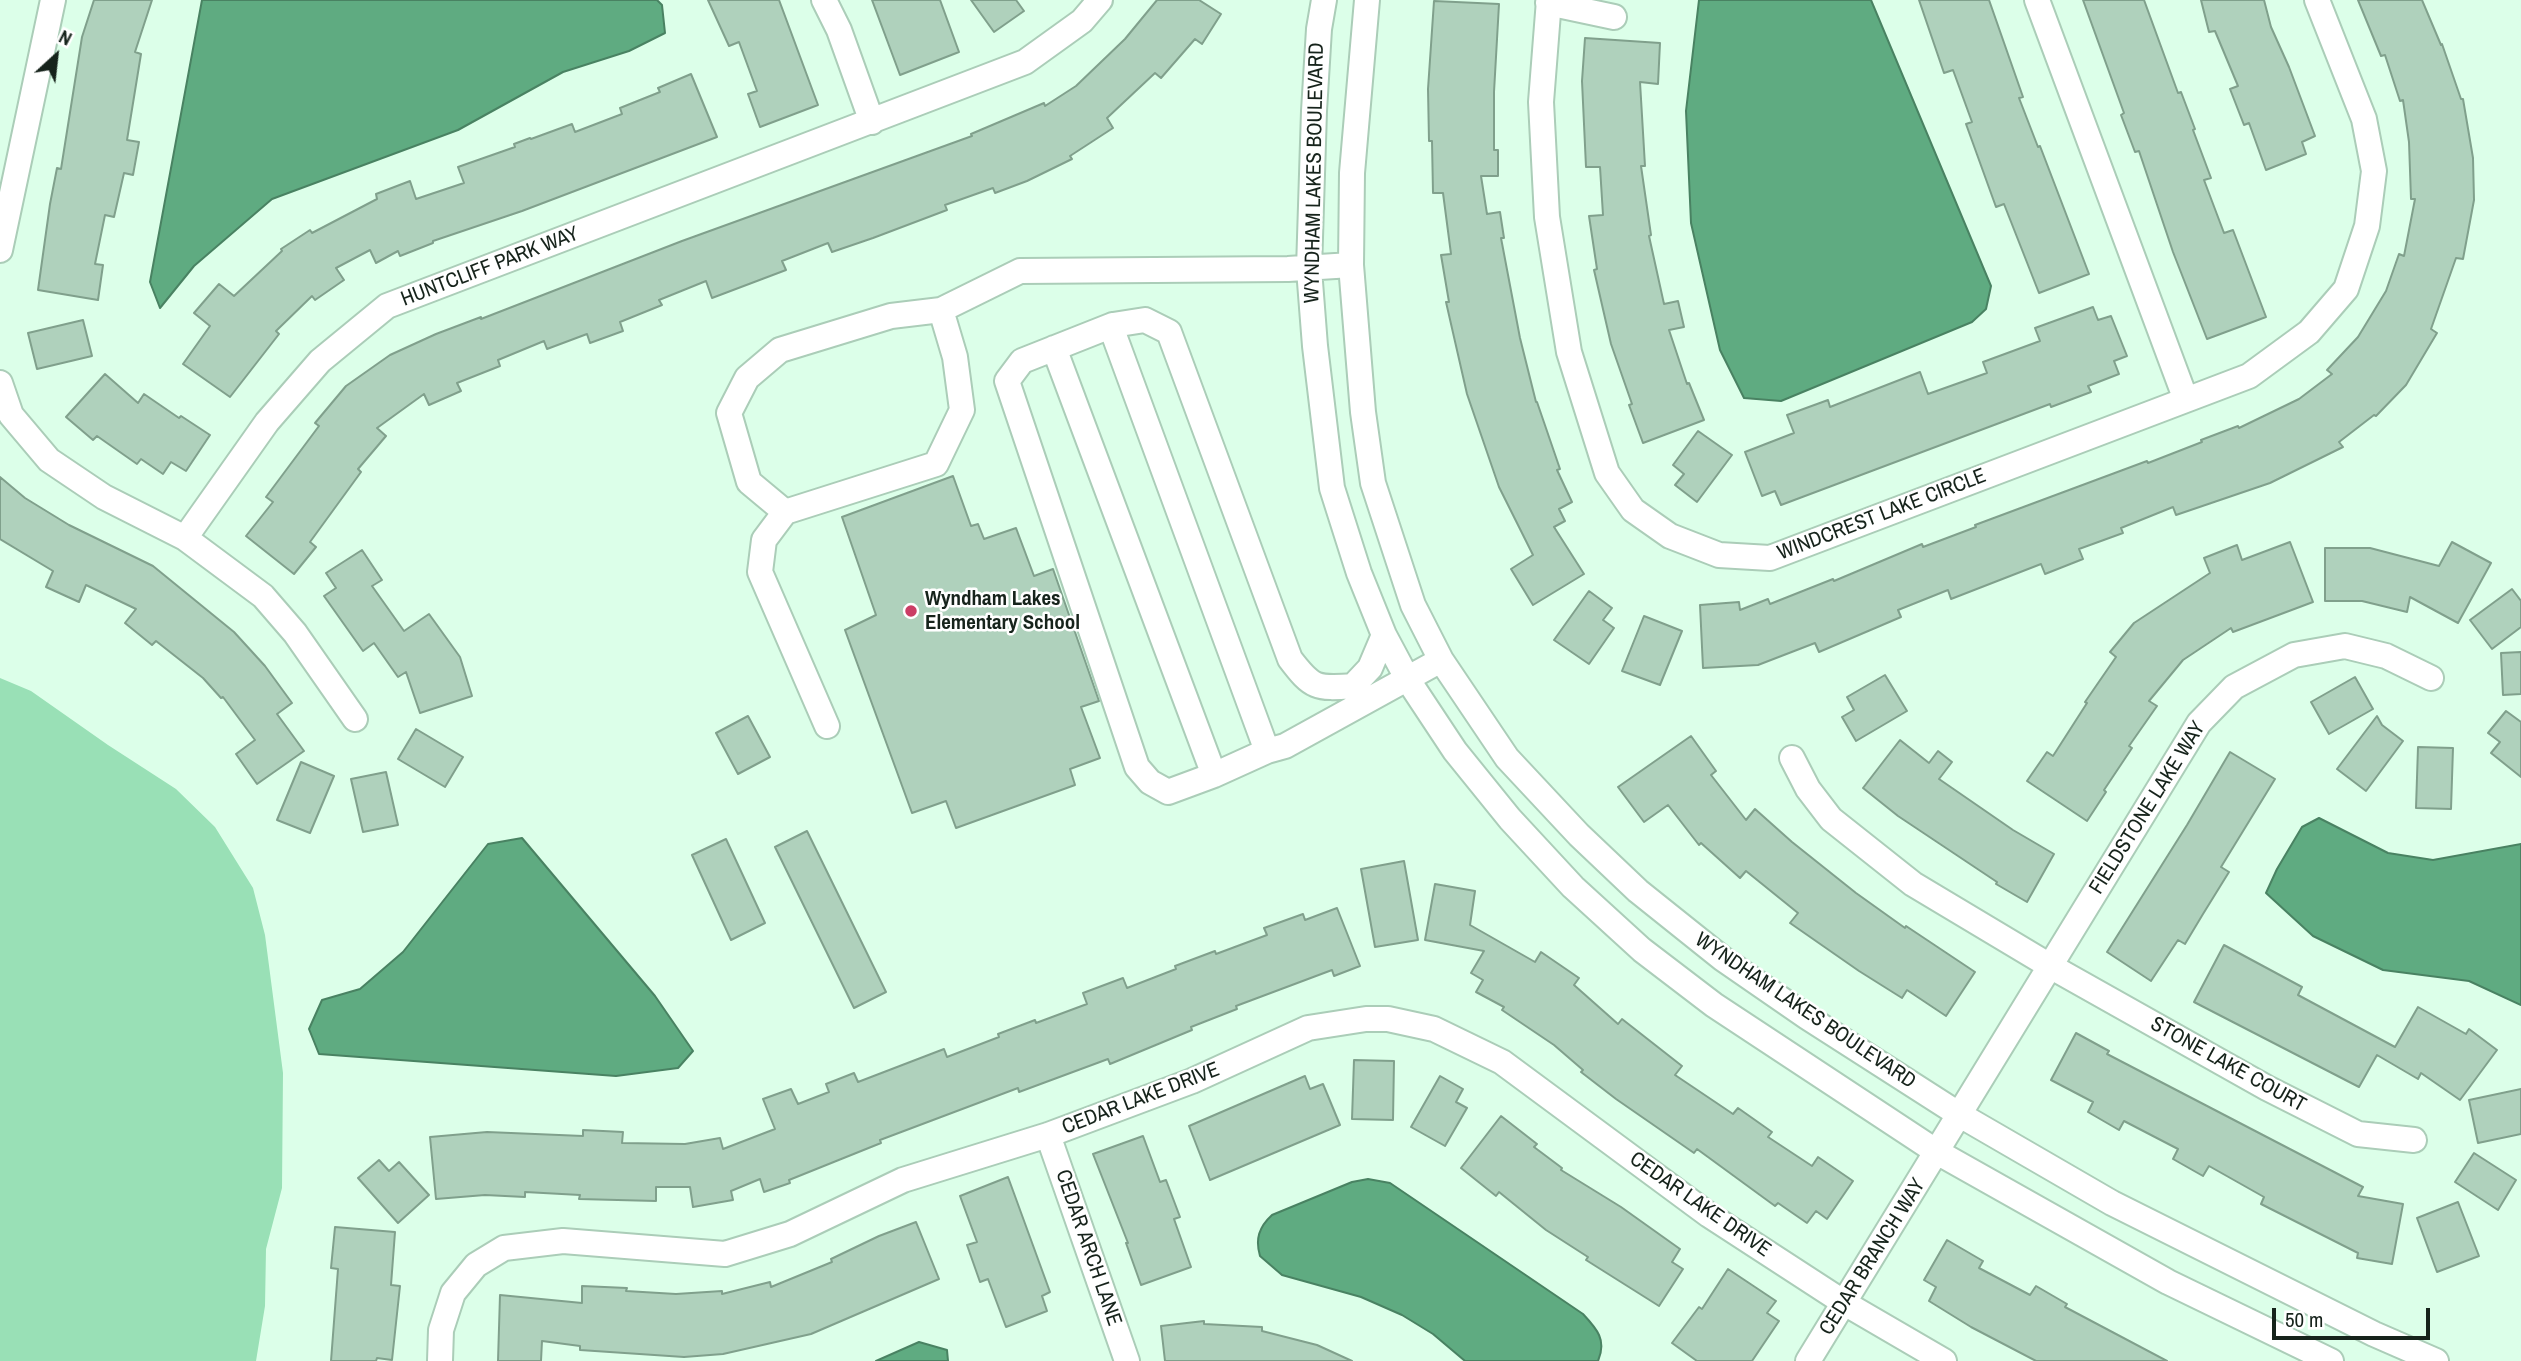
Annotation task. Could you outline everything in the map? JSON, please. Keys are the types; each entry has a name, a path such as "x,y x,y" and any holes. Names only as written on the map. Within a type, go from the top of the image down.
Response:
{"street":[{"path":"0,250 53,0"},
{"path":"824,0 839,30 872,122"},
{"name":"HUNTCLIFF PARK WAY","path":"185,538 276,411 320,360 387,306 1025,62 1082,21 1100,0"},
{"name":"WYNDHAM LAKES BOULEVARD","path":"1324,0 1318,29 1309,269 1332,488 1359,573 1384,635 1408,680 1455,751 1510,819 1573,887 1642,950 1714,1006 1937,1152 2168,1282 2331,1361"},
{"name":"WYNDHAM LAKES BOULEVARD","path":"1367,0 1352,173 1351,265 1363,412 1373,483 1413,605 1441,660 1507,758 1579,835 1638,891 1723,959 1807,1017 1960,1115 2112,1203 2328,1311 2436,1361"},
{"path":"2037,0 2186,400"},
{"name":"WINDCREST LAKE CIRCLE","path":"1548,2 1541,102 1547,217 1569,352 1607,473 1633,510 1670,536 1719,555 1770,558 2249,376 2309,332 2346,289 2367,226 2374,171 2364,119 2317,0"},
{"path":"1548,2 1614,17"},
{"path":"785,512 749,482 729,413 747,378 780,350 891,316 941,310 1020,271 1309,269 1351,265"},
{"path":"827,726 760,572 764,540 785,512 936,464 961,410 955,357 941,310"},
{"path":"1384,635 1370,668 1353,685 1326,688 1307,681 1290,659 1169,332 1144,320 1112,325 1022,361 1007,381 1137,767 1150,782 1168,792 1285,746 1441,660"},
{"path":"1112,325 1267,751"},
{"path":"1054,348 1214,775"},
{"path":"0,383 11,415 49,460 104,497 185,538 263,596 295,633 355,719"},
{"name":"FIELDSTONE LAKE WAY","path":"1960,1115 2199,723 2234,687 2294,655 2345,646 2386,656 2431,678"},
{"name":"STONE LAKE COURT","path":"1792,758 1808,789 1831,819 1913,884 2050,966 2267,1088 2358,1134 2414,1140"},
{"name":"CEDAR LAKE DRIVE","path":"440,1361 441,1330 453,1293 476,1265 504,1248 562,1241 724,1254 790,1234 903,1180 1048,1135 1192,1081 1308,1028 1388,1018 1434,1029 1502,1062 1709,1215 1846,1304 1944,1361"},
{"name":"CEDAR BRANCH WAY","path":"1808,1361 1846,1304 1960,1115"},
{"name":"CEDAR ARCH LANE","path":"1048,1135 1127,1361"}],"shaded area":[{"path":"202,0 657,0 662,5 665,33 629,51 563,72 458,130 272,199 194,266 160,308 150,282"},
{"path":"1699,0 1871,0 1991,286 1986,309 1972,322 1781,401 1744,398 1720,350 1691,223 1686,111"},
{"path":"0,678 31,691 176,789 215,827 253,888 265,935 283,1073 282,1188 266,1249 265,1306 256,1361 0,1361"},
{"path":"2319,818 2388,853 2433,860 2521,844 2521,1005 2469,981 2383,970 2313,936 2266,893 2302,827"},
{"path":"522,838 655,996 693,1051 678,1068 616,1076 319,1054 309,1029 322,1000 360,989 403,952 488,844"},
{"path":"1368,1179 1390,1183 1583,1314 1593,1325 1601,1341 1598,1361 1465,1361 1433,1334 1402,1315 1361,1297 1282,1275 1260,1256 1259,1234 1272,1215 1352,1182"},
{"path":"919,1342 947,1350 948,1361 876,1361"}],"building":[{"path":"94,0 152,0 135,52 141,54 127,140 139,142 133,175 124,173 114,217 105,215 95,264 103,265 98,300 38,290 50,204 57,168 61,169 82,37"},
{"path":"708,0 779,0 818,105 760,127 748,94 757,91 739,42 729,46"},
{"path":"872,0 940,0 959,52 900,75"},
{"path":"971,0 1016,0 1024,11 994,32"},
{"path":"1157,0 1199,0 1221,14 1202,44 1195,39 1161,78 1155,73 1107,118 1113,128 1070,156 1072,159 995,193 993,188 945,205 947,210 873,238 832,252 828,243 782,261 786,270 712,298 706,281 659,300 662,305 620,322 623,331 590,343 587,334 547,349 544,341 498,360 500,366 457,383 461,391 429,405 424,394 377,428 386,436 358,469 361,472 310,542 316,547 294,574 246,536 273,502 266,497 319,426 315,423 346,386 390,355 436,334 972,136 971,134 1044,103 1045,106 1076,86 1125,39"},
{"path":"1919,0 1989,0 2023,97 2019,98 2089,274 2039,293 2004,204 1996,207 1966,124 1972,122 1953,70 1944,73"},
{"path":"2083,0 2144,0 2178,93 2181,92 2195,129 2193,130 2211,178 2204,180 2224,233 2233,230 2266,317 2207,339 2173,252 2139,151 2135,152 2121,115 2124,113"},
{"path":"2201,0 2264,0 2271,27 2315,136 2302,142 2306,154 2266,170 2249,123 2244,125 2230,89 2238,86 2215,31 2209,32"},
{"path":"2358,0 2422,0 2463,99 2473,158 2474,200 2463,259 2456,258 2431,329 2437,333 2406,385 2376,416 2339,442 2343,447 2270,483 2176,515 2173,507 2121,528 2123,533 2079,549 2083,559 2045,574 2041,564 1951,599 1948,590 1898,610 1901,617 1819,652 1815,643 1758,665 1703,668 1700,605 1739,602 1740,610 1768,599 1770,604 1833,579 1834,581 1922,544 1923,547 1976,527 1975,525 2147,461 2148,463 2238,426 2239,428 2299,399 2332,374 2327,370 2358,337 2386,291 2399,254 2404,256 2415,199 2411,199 2409,142 2403,100 2400,101 2385,55 2381,56"},
{"path":"1434,1 1499,4 1494,92 1494,150 1498,150 1498,176 1481,176 1487,214 1500,212 1504,238 1501,238 1520,338 1536,402 1560,469 1557,470 1572,502 1559,509 1565,521 1554,527 1584,574 1533,605 1511,569 1533,555 1499,487 1467,394 1446,302 1449,302 1441,255 1451,254 1443,193 1433,193 1432,141 1429,141 1428,89"},
{"path":"1585,38 1660,43 1658,84 1640,82 1645,166 1641,166 1651,235 1649,236 1664,304 1678,301 1684,327 1669,330 1687,384 1689,383 1704,420 1643,443 1611,344 1594,270 1597,269 1589,216 1603,215 1600,167 1586,167 1582,81"},
{"path":"691,74 717,137 522,211 433,241 400,256 398,251 376,263 370,250 336,268 344,280 315,300 312,296 276,331 279,334 230,397 183,364 210,326 194,313 219,284 234,296 282,251 281,249 310,230 312,233 377,199 376,194 410,181 416,199 464,183 458,167 572,124 575,132 622,114 620,108 660,92 658,88"},
{"path":"2093,307 2098,320 2111,316 2127,356 2114,361 2119,374 2088,386 2091,392 2051,407 2050,404 1781,505 1775,491 1762,496 1745,452 1794,433 1787,415 1828,400 1830,407 1920,372 1928,394 1987,373 1983,362 2040,341 2035,328"},
{"path":"83,320 92,356 37,369 28,333"},
{"path":"105,374 138,403 144,394 210,435 186,471 171,462 163,474 141,459 137,464 97,436 93,440 66,417"},
{"path":"1698,431 1732,455 1697,502 1675,485 1684,474 1673,465"},
{"path":"953,476 971,526 978,524 984,539 1016,528 1034,576 1053,569 1099,701 1081,707 1100,758 1070,769 1075,785 956,828 946,801 912,813 845,630 876,615 842,517"},
{"path":"0,477 25,498 69,525 153,566 234,632 265,666 292,703 277,714 304,751 257,784 236,754 255,740 223,697 221,698 203,678 156,641 152,645 125,623 136,609 86,585 79,602 46,587 53,571 0,539"},
{"path":"2290,542 2313,602 2233,632 2231,628 2183,660 2149,701 2157,706 2129,746 2132,748 2087,821 2027,781 2047,752 2053,756 2116,657 2110,652 2134,623 2210,573 2204,558 2237,545 2242,560"},
{"path":"2452,542 2491,563 2458,623 2410,597 2407,612 2362,601 2325,601 2325,548 2370,548 2439,566"},
{"path":"362,550 382,580 372,586 404,631 429,614 460,657 472,696 420,713 406,672 398,677 374,643 363,651 324,596 336,588 326,573"},
{"path":"2512,589 2521,601 2521,627 2492,649 2470,620"},
{"path":"1589,591 1612,608 1603,620 1614,628 1589,664 1554,640"},
{"path":"1644,616 1682,631 1660,685 1622,671"},
{"path":"2521,652 2521,694 2503,695 2501,653"},
{"path":"1885,675 1907,711 1856,741 1842,717 1854,710 1847,697"},
{"path":"2355,677 2373,709 2329,734 2311,702"},
{"path":"2506,711 2521,722 2521,777 2491,753 2500,742 2488,733"},
{"path":"748,716 770,757 738,774 716,733"},
{"path":"2377,716 2382,725 2403,741 2366,791 2337,769"},
{"path":"416,729 463,757 445,787 398,759"},
{"path":"1691,736 1716,771 1711,775 1746,820 1755,809 1856,893 1975,972 1946,1016 1907,990 1902,998 1790,923 1798,913 1746,871 1740,878 1701,843 1699,845 1668,805 1644,822 1618,787"},
{"path":"1900,740 1929,763 1938,751 1952,762 1939,779 2013,830 2054,854 2027,902 1996,884 1997,882 1898,816 1863,788"},
{"path":"2418,747 2453,748 2451,809 2416,808"},
{"path":"2230,752 2275,779 2221,867 2229,872 2185,944 2178,940 2151,981 2107,952"},
{"path":"301,762 334,776 310,833 277,820"},
{"path":"386,772 398,825 363,832 351,779"},
{"path":"807,831 886,992 854,1008 775,847"},
{"path":"726,839 765,923 731,940 692,855"},
{"path":"1404,861 1418,940 1375,947 1361,869"},
{"path":"1435,884 1475,891 1470,925 1535,962 1541,952 1579,978 1574,985 1618,1024 1622,1019 1682,1066 1675,1075 1733,1114 1738,1108 1772,1132 1768,1137 1812,1166 1818,1157 1853,1181 1827,1219 1816,1211 1807,1223 1778,1203 1775,1206 1697,1149 1694,1153 1616,1099 1581,1072 1583,1070 1554,1045 1502,1010 1504,1007 1476,992 1483,980 1471,973 1484,951 1425,940"},
{"path":"1337,908 1360,966 1334,976 1332,970 1236,1006 1237,1009 1191,1027 1192,1030 1110,1064 1108,1059 1019,1092 1018,1088 880,1140 881,1143 764,1192 760,1179 731,1191 733,1200 693,1207 690,1187 656,1187 656,1201 579,1199 580,1195 525,1192 525,1197 485,1195 436,1199 430,1137 487,1132 583,1136 583,1130 623,1132 622,1143 685,1144 720,1138 723,1149 775,1129 763,1099 791,1089 798,1104 829,1092 826,1084 854,1073 858,1082 944,1049 947,1057 999,1037 998,1034 1087,1004 1083,993 1123,978 1127,988 1176,969 1175,966 1267,935 1264,928 1303,914 1305,920"},
{"path":"2224,945 2302,987 2298,995 2395,1047 2418,1007 2466,1034 2469,1029 2497,1050 2460,1100 2421,1073 2418,1079 2377,1055 2359,1087 2194,1002"},
{"path":"2076,1033 2109,1051 2107,1054 2363,1187 2358,1196 2403,1204 2392,1264 2357,1258 2358,1253 2261,1204 2264,1197 2209,1166 2203,1176 2173,1159 2178,1149 2124,1121 2119,1130 2088,1112 2093,1102 2051,1080"},
{"path":"1354,1060 1394,1061 1393,1120 1352,1119"},
{"path":"1305,1076 1310,1089 1323,1084 1340,1125 1210,1180 1189,1126"},
{"path":"1440,1076 1463,1089 1456,1102 1467,1108 1445,1146 1411,1127"},
{"path":"2521,1089 2521,1134 2478,1143 2469,1100"},
{"path":"1501,1116 1537,1144 1534,1147 1562,1168 1561,1170 1621,1207 1680,1249 1672,1262 1683,1269 1659,1306 1586,1260 1588,1257 1546,1230 1499,1192 1496,1196 1461,1168"},
{"path":"1143,1136 1160,1182 1166,1180 1180,1217 1174,1219 1191,1267 1141,1285 1128,1243 1093,1154"},
{"path":"2474,1153 2516,1180 2498,1210 2455,1182"},
{"path":"379,1160 389,1171 399,1162 429,1195 398,1223 358,1178"},
{"path":"1008,1177 1050,1292 1042,1296 1047,1311 1006,1327 988,1279 980,1282 967,1245 977,1242 960,1196"},
{"path":"2458,1202 2479,1256 2437,1272 2417,1218"},
{"path":"916,1222 939,1279 811,1334 723,1354 684,1357 580,1350 580,1346 542,1341 541,1361 498,1361 500,1295 582,1303 582,1286 676,1294 722,1291 722,1294 770,1282 771,1287 832,1262 831,1259 879,1236"},
{"path":"335,1227 395,1232 391,1285 400,1286 392,1360 377,1358 376,1361 331,1361 338,1269 331,1268"},
{"path":"1947,1240 1983,1261 1979,1268 2030,1295 2036,1286 2067,1304 2065,1307 2167,1361 2036,1361 1971,1327 1929,1301 1936,1287 1924,1280"},
{"path":"1728,1269 1776,1301 1767,1313 1779,1321 1752,1361 1697,1361 1672,1343 1699,1307 1702,1309"},
{"path":"1204,1321 1204,1324 1262,1327 1262,1331 1317,1345 1352,1361 1165,1361 1161,1326"}],"place":[{"name":"Wyndham Lakes Elementary School","path":"911,611"}]}
